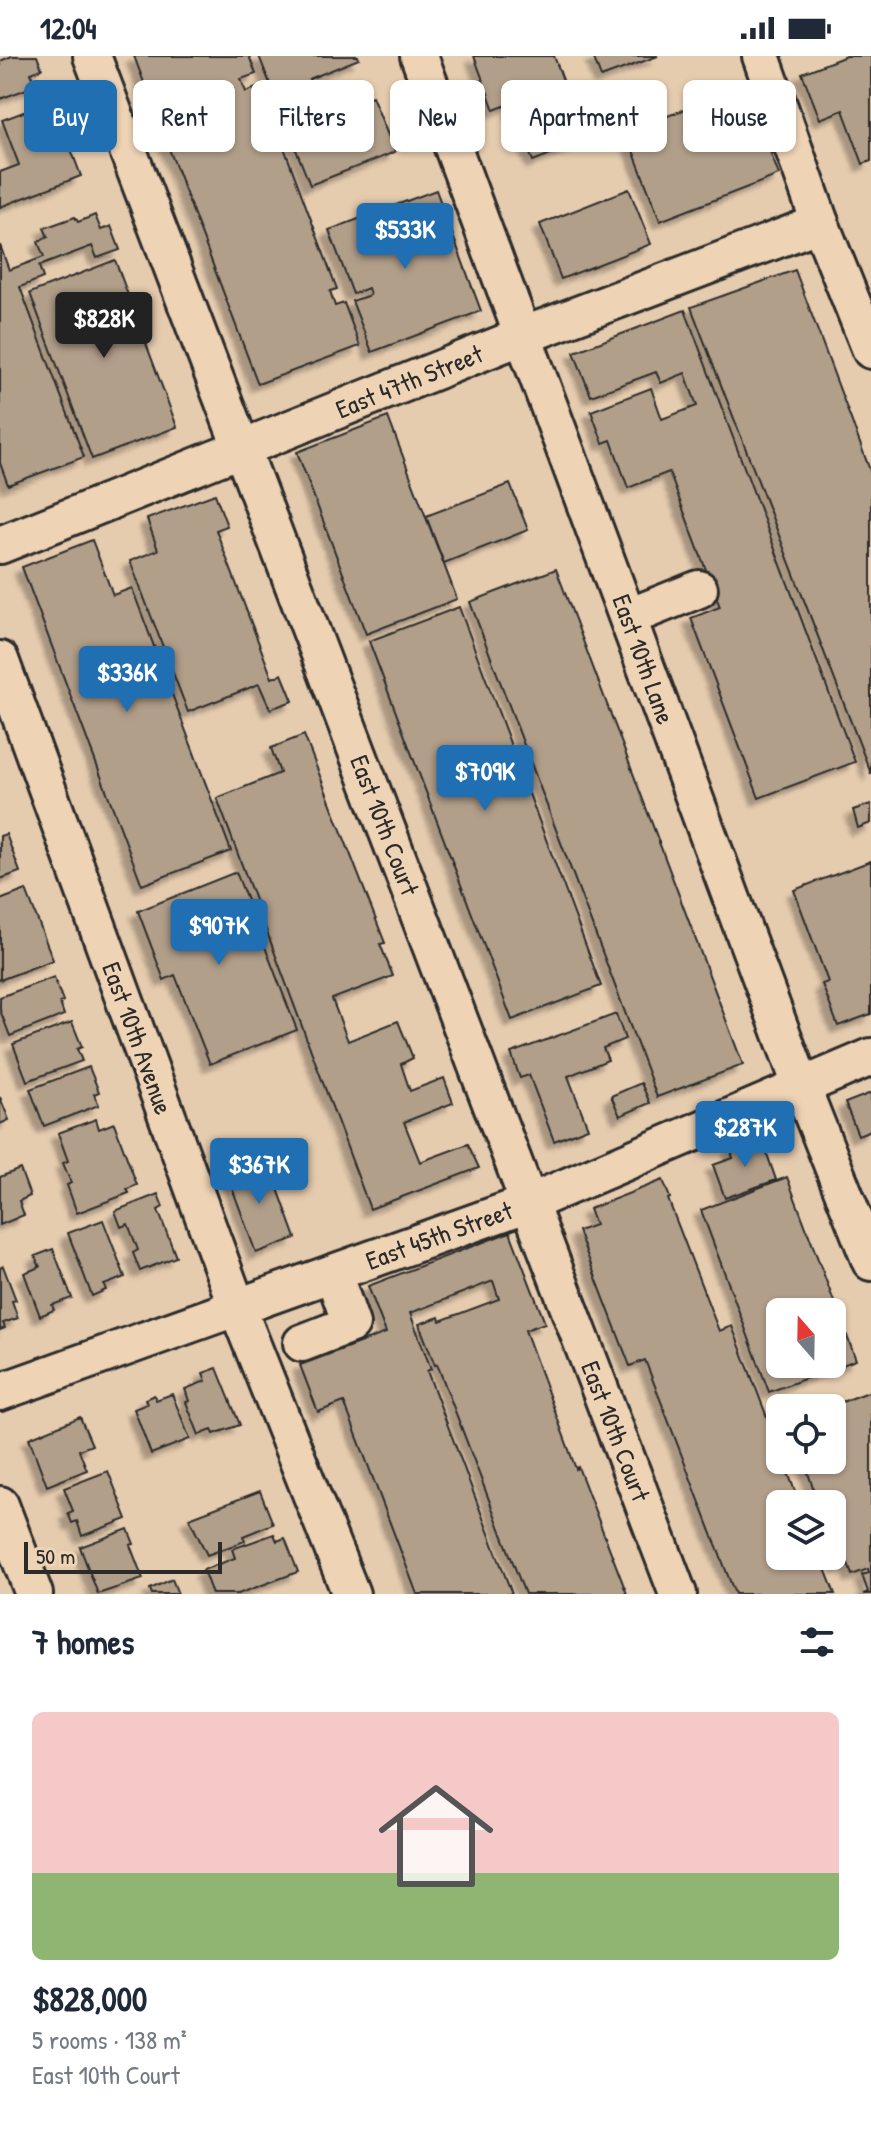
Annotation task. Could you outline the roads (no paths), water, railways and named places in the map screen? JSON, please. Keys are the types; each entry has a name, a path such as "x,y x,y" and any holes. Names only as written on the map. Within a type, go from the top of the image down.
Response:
{"street":[{"name":"East 10th Court","path":"92,56 678,1594"},
{"name":"East 10th Lane","path":"419,56 802,1088 871,1262"},
{"path":"761,56 820,223 871,350"},
{"name":"East 47th Street","path":"0,545 525,335 820,223"},
{"path":"629,617 699,589"},
{"name":"East 10th Avenue","path":"0,660 237,1307 351,1594"},
{"name":"East 45th Street","path":"0,1392 529,1203 871,1057"},
{"path":"302,1343 351,1324 333,1273"},
{"path":"0,1505 34,1594"}]}
